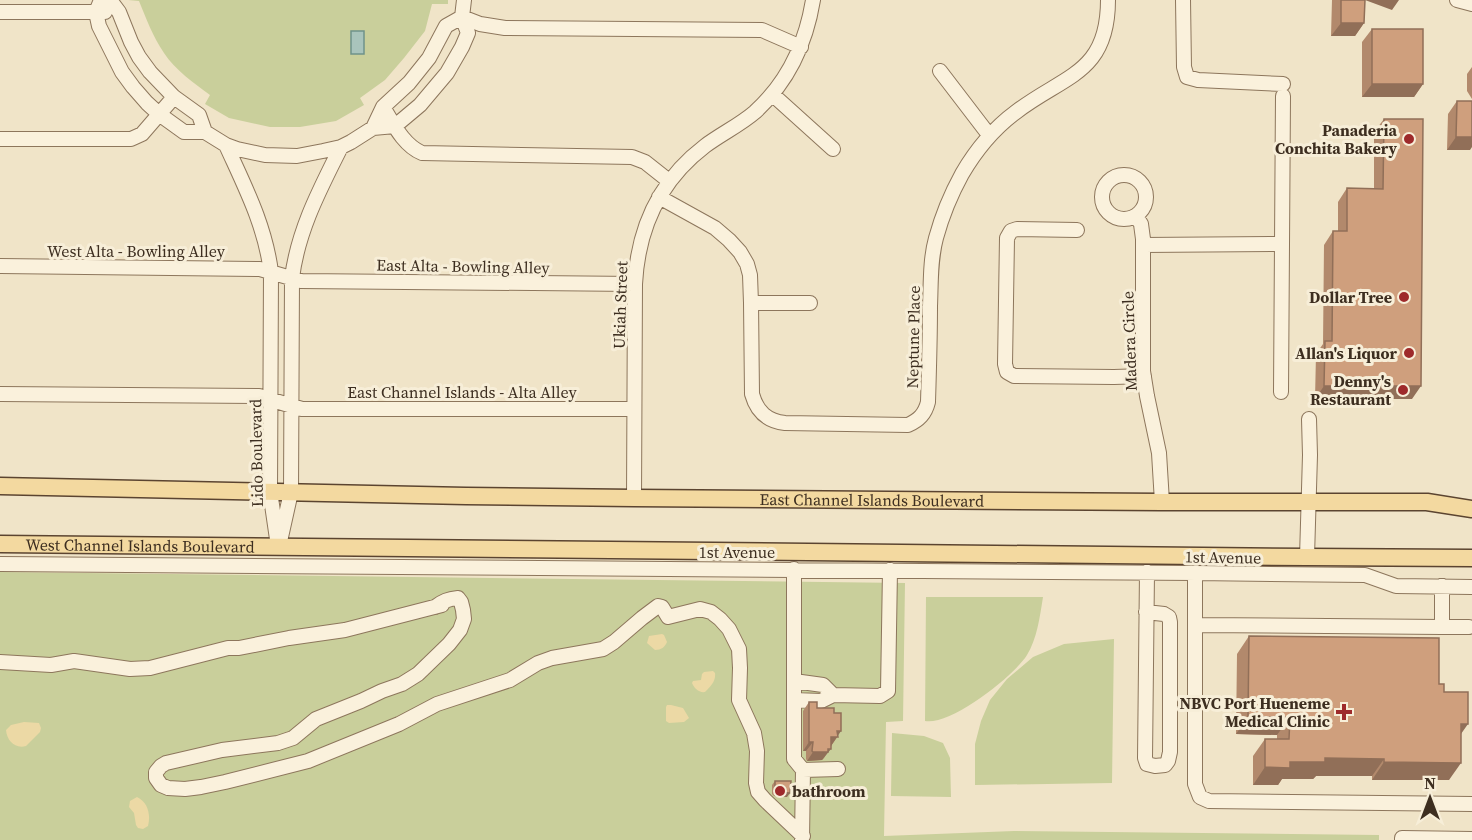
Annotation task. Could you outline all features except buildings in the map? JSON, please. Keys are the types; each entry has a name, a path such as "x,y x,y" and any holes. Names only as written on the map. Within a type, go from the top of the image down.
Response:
{"main road":[{"path":"0,486 270,491"},
{"name":"East Channel Islands Boulevard","path":"270,491 634,498 1426,502 1472,509"},
{"name":"West Channel Islands Boulevard","path":"0,544 279,546"},
{"path":"279,546 1472,558"},
{"path":"1371,557 1436,568 1472,568"}],"street":[{"path":"110,0 119,12 139,57 174,98 199,115 204,132"},
{"path":"99,6 99,26 122,72 159,114 184,132 204,132 226,145 248,152 282,156 311,154 341,147 373,128 394,126 420,105 447,73 468,33 462,17 464,0"},
{"name":"Ukiah Street","path":"634,498 635,284 636,264 646,224 669,181 684,164 698,151 745,119 772,94 787,74 807,30 813,0"},
{"name":"Neptune Place","path":"659,197 715,228 740,252 747,264 750,275 752,394 754,404 760,412 768,419 785,423 908,425 915,422 922,417 928,402 932,261 936,238 949,200 962,174 989,135 1014,113 1078,72 1098,51 1104,37 1108,17 1108,0"},
{"path":"1183,0 1184,67 1187,77 1198,81 1283,90 1281,392"},
{"path":"1457,0 1472,4"},
{"path":"0,12 99,6 119,12"},
{"path":"462,17 480,24 505,28 762,30 801,47"},
{"path":"373,128 383,107 420,71 446,26 462,17"},
{"path":"940,71 989,135"},
{"path":"772,94 833,148"},
{"path":"0,139 126,140 142,134 174,98"},
{"path":"383,107 394,126 411,147 422,153 632,157 645,162 669,181"},
{"name":"Lido Boulevard","path":"226,145 260,220 271,272 270,491 279,546"},
{"name":"Lido Boulevard","path":"279,546 291,492 292,278 295,255 315,198 341,147"},
{"name":"Madera Circle","path":"1136,216 1141,224 1143,245 1144,375 1159,453 1162,502"},
{"path":"1077,230 1017,229 1011,231 1007,238 1005,364 1007,372 1014,375 1114,377 1144,375"},
{"path":"1143,245 1282,244"},
{"name":"West Alta - Bowling Alley","path":"0,266 260,269 292,278"},
{"name":"East Alta - Bowling Alley","path":"292,278 301,281 635,284"},
{"path":"751,303 810,303"},
{"name":"East Channel Islands - Alta Alley","path":"0,394 259,396 302,409 634,410"},
{"path":"1307,557 1309,419"},
{"name":"1st Avenue","path":"0,564 1365,575 1395,586 1472,587"},
{"path":"795,569 795,759 803,770 802,838"},
{"path":"795,700 821,701 833,695 880,696 888,691 890,570"},
{"path":"1146,612 1164,614 1169,617 1170,752 1165,765 1155,766 1147,764 1145,758 1146,612 1147,572"},
{"path":"1196,573 1195,784 1200,796 1209,801 1472,804"},
{"path":"1442,586 1442,627"},
{"path":"0,662 51,665 74,661 130,669 150,668 228,648 345,630 435,607 450,599 458,598 461,602 464,619 460,630 418,674 402,684 316,719 293,738 278,743 222,750 166,763 156,772 156,778 161,785 168,788 201,787 308,761 399,724 437,704 510,680 538,663 552,658 603,649 658,606 662,607 669,617 700,609 711,612 720,619 729,629 739,649 739,700 754,733 758,792 802,838"},
{"path":"1196,626 1469,627"},
{"path":"795,681 823,685 833,695"},
{"path":"803,770 838,769"},
{"path":"1402,840 1402,838 1472,838"}],"green space":[{"path":"128,0 448,0 448,4 432,4 425,31 385,80 360,98 364,105 336,121 300,127 270,127 229,118 205,104 210,95 185,76 168,59 153,34 139,1"},
{"path":"0,572 905,583 903,721 886,722 884,836 1014,831 1379,835 1379,840 0,840"},
{"path":"926,597 1043,597 1033,642 1020,664 996,686 965,708 950,716 925,721"},
{"path":"1114,639 1112,783 975,785 975,744 981,721 990,700 1007,679 1033,657 1064,644"},
{"path":"892,733 924,736 943,743 950,758 951,797 891,796"}],"sand":[{"path":"662,634 667,642 662,648 655,650 647,643 649,636"},
{"path":"713,671 714,681 705,692 695,688 693,681 701,680 704,672"},
{"path":"667,705 683,708 689,718 684,722 669,723 666,721"},
{"path":"24,722 39,723 41,728 26,746 22,747 10,741 6,730 11,725"},
{"path":"137,797 144,802 149,813 148,826 143,829 136,825 134,813 129,807 130,801"}],"water":[{"path":"351,31 364,31 364,54 351,54"}],"place":[{"name":"Panaderia Conchita Bakery","path":"1409,139"},
{"name":"Dollar Tree","path":"1404,297"},
{"name":"Allan's Liquor","path":"1409,353"},
{"name":"Denny's Restaurant","path":"1403,390"},
{"name":"NBVC Port Hueneme Medical Clinic","path":"1344,712"},
{"name":"bathroom","path":"780,791"}]}
